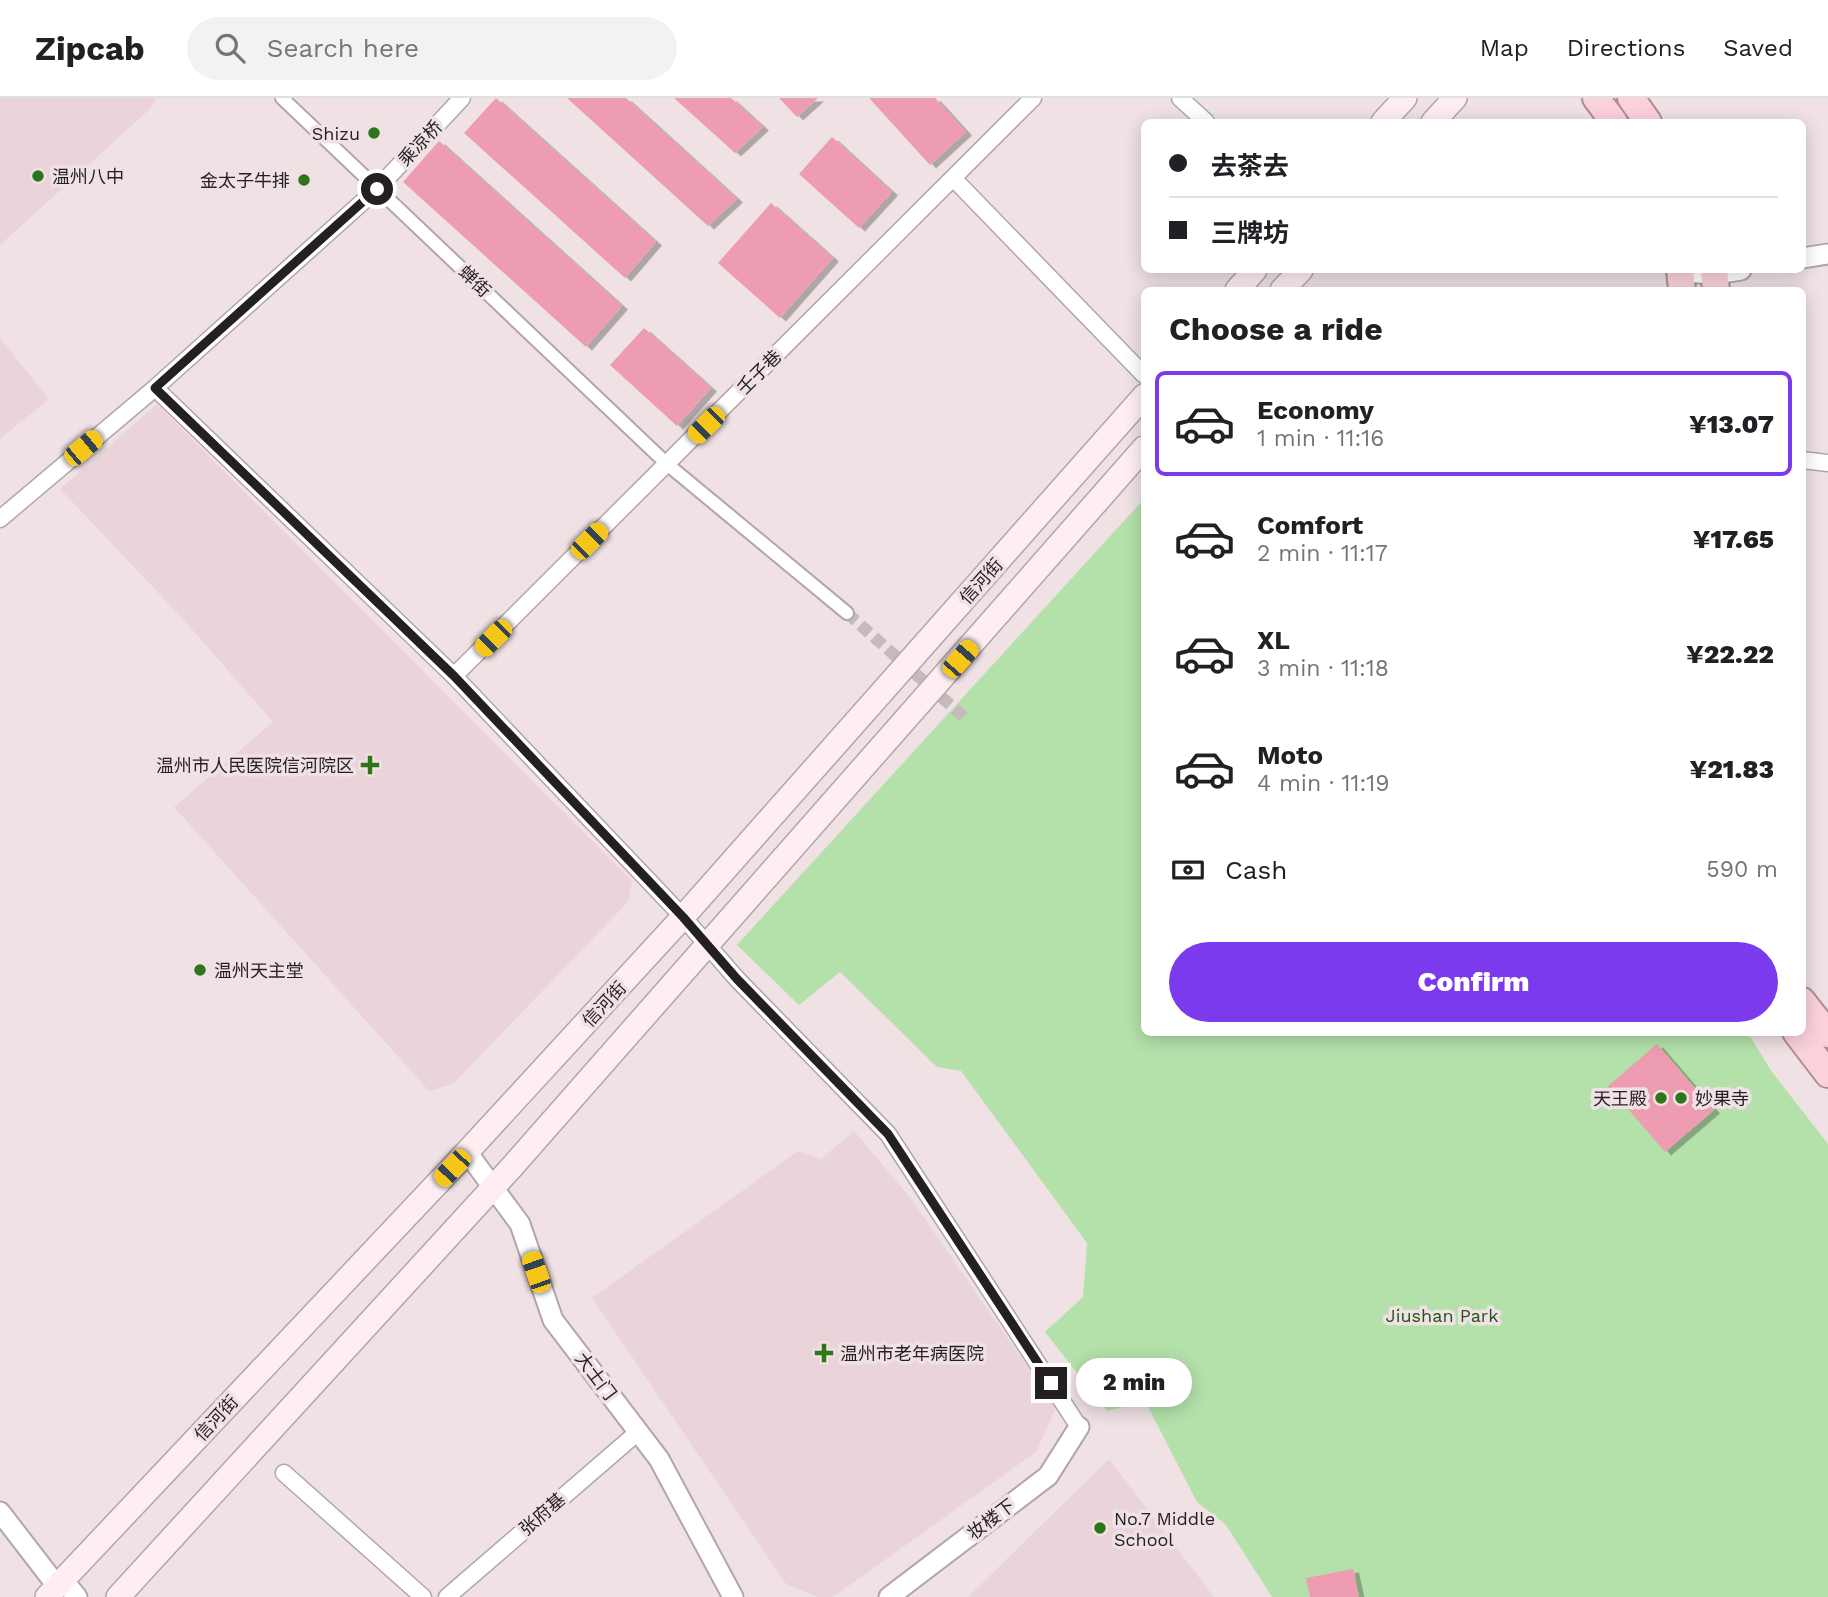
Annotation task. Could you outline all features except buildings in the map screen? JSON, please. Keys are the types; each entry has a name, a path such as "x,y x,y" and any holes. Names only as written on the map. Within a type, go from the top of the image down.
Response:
{"highway":[{"path":"1596,98 1612,119"},
{"path":"1631,98 1646,119"},
{"path":"1806,1006 1828,1034"},
{"path":"1799,1036 1828,1074"}],"main road":[{"path":"1386,119 1405,98"},
{"path":"1436,119 1455,98"},
{"path":"1240,287 1252,273"},
{"path":"1285,287 1298,273"},
{"name":"信河街","path":"57,1592 683,917 1141,399"},
{"name":"信河街","path":"118,1597 494,1187 1141,451"}],"street":[{"name":"蝉街","path":"282,98 667,464 848,613"},
{"name":"乘凉桥","path":"0,519 155,388 377,189 462,98"},
{"name":"壬子巷","path":"454,676 1033,98"},
{"path":"1180,98 1203,119"},
{"path":"953,178 1141,372"},
{"path":"1806,257 1828,254"},
{"path":"1681,277 1715,278"},
{"path":"155,388 454,676 683,917 737,979 888,1134 1079,1427"},
{"path":"1806,460 1828,463"},
{"name":"大士门","path":"467,1152 520,1224 553,1320 659,1459 733,1597"},
{"name":"妆楼下","path":"889,1597 1048,1476 1079,1427"},
{"name":"张府基","path":"447,1597 638,1432"},
{"path":"285,1473 423,1597"},
{"path":"0,1512 57,1592"}],"shaded area":[{"name":"温州八中","path":"0,98 156,98 151,108 0,245"},
{"path":"0,338 49,399 0,439"},
{"name":"温州市人民医院信河院区","path":"157,404 632,881 628,902 453,1084 429,1091 174,807 273,722 183,619 60,489"},
{"name":"温州市老年病医院","path":"854,1131 909,1196 1056,1408 1036,1452 833,1597 818,1597 786,1584 592,1298 798,1151 821,1159"},
{"name":"No.7 Middle School","path":"1109,1459 1214,1597 968,1597"}],"green space":[{"name":"Jiushan Park","path":"1141,502 1141,1036 1750,1036 1772,1072 1828,1144 1828,1597 1272,1597 1226,1525 1197,1502 1145,1401 1107,1411 1045,1332 1083,1297 1087,1243 961,1071 937,1067 840,972 799,1005 737,945"}],"tunnel":[{"path":"847,613 964,717"}],"place":[{"name":"Shizu","path":"374,133"},
{"name":"温州八中","path":"38,176"},
{"name":"金太子牛排","path":"304,180"},
{"name":"温州市人民医院信河院区","path":"370,765"},
{"name":"温州天主堂","path":"200,970"},
{"name":"天王殿","path":"1661,1098"},
{"name":"妙果寺","path":"1681,1098"},
{"name":"温州市老年病医院","path":"824,1353"},
{"name":"No.7 Middle School","path":"1100,1528"}],"route":[{"path":"377,189 155,388 454,676 683,917 737,979 888,1134 1051,1383"}]}
